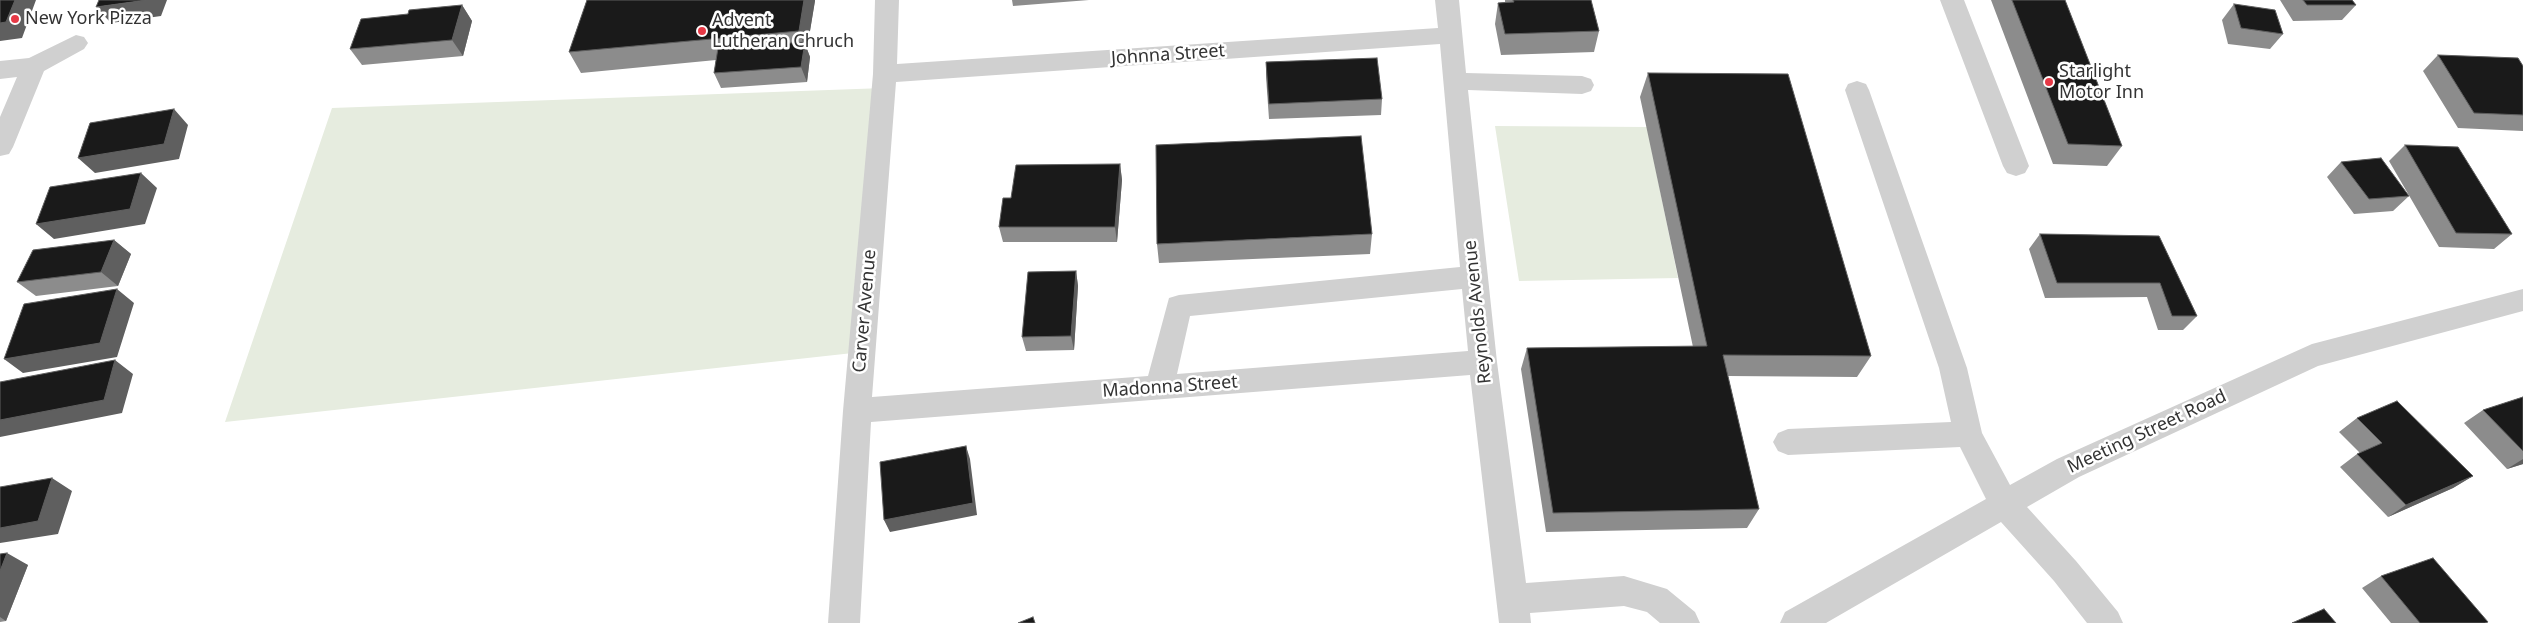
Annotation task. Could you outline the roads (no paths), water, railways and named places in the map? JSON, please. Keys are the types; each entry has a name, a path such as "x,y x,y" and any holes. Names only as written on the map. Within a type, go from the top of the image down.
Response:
{"street":[{"name":"Carver Avenue","path":"844,623 857,411 885,74 887,0"},
{"name":"Reynolds Avenue","path":"1447,0 1483,362 1514,611"},
{"path":"1952,0 2016,166"},
{"name":"Johnna Street","path":"885,74 1450,35"},
{"path":"0,70 34,66 76,43"},
{"path":"0,147 34,66"},
{"path":"1455,82 1582,85"},
{"path":"1857,90 1953,368 1968,434 2004,504 2065,571 2107,623"},
{"path":"1159,388 1179,306 1474,278"},
{"name":"Meeting Street Road","path":"1796,623 2068,468 2312,356 2523,300"},
{"name":"Madonna Street","path":"857,411 1483,362"},
{"path":"1788,442 1968,434"},
{"path":"1514,611 1624,591 1656,599 1684,623"}],"place":[{"name":"New York Pizza","path":"15,19"},
{"name":"Advent Lutheran Chruch","path":"702,31"},
{"name":"Starlight Motor Inn","path":"2049,82"}]}
